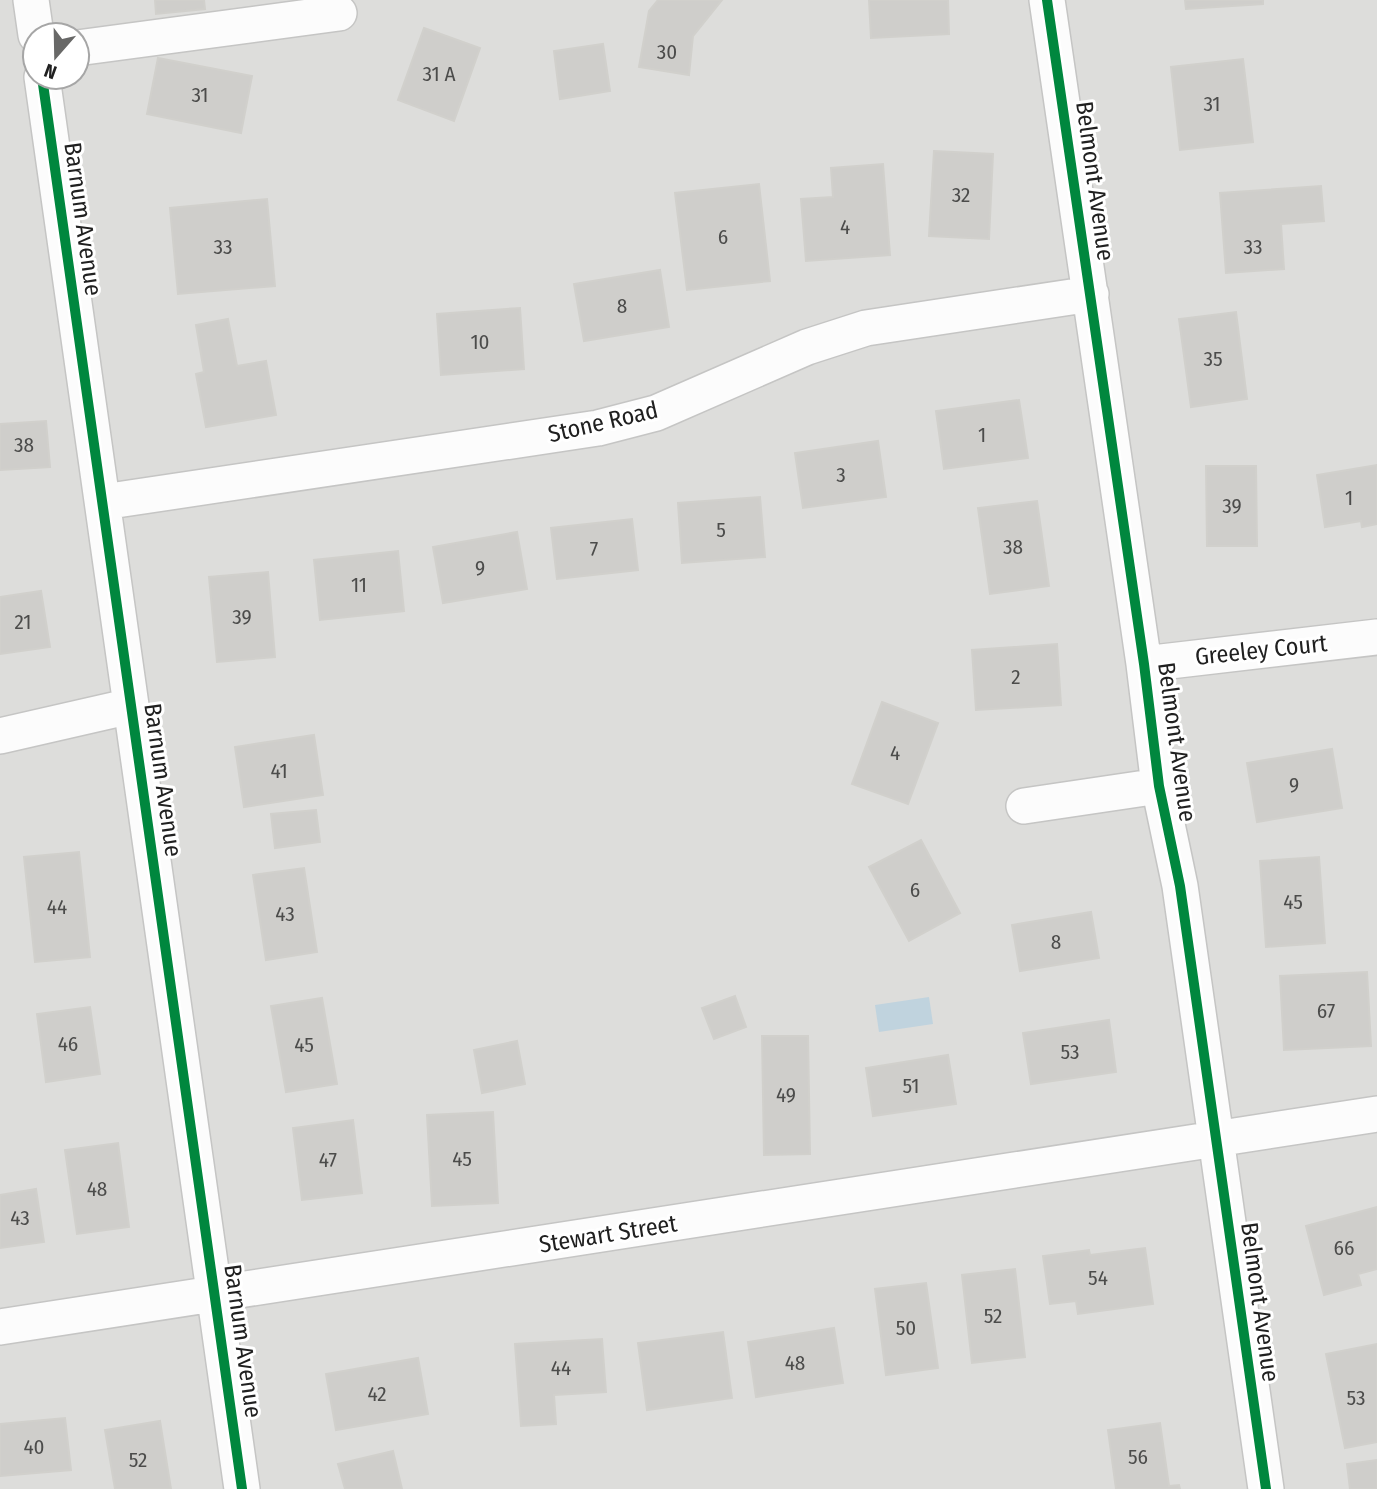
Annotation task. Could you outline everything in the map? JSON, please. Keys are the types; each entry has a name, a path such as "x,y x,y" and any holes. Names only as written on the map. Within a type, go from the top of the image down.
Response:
{"street":[{"path":"32,0 34,21"},
{"name":"Belmont Avenue","path":"1048,0 1144,664 1159,786 1180,886 1266,1489"},
{"path":"91,46 339,13"},
{"name":"Barnum Avenue","path":"44,91 242,1489"},
{"name":"Stone Road","path":"103,502 598,428 656,412 807,347 866,328 1091,293"},
{"name":"Greeley Court","path":"1144,664 1377,637"},
{"path":"0,736 131,706"},
{"path":"1024,806 1159,786"},
{"name":"Stewart Street","path":"0,1327 1377,1114"}],"shaded area":[{"path":"0,0 1377,0 1377,1489 0,1489"}],"water":[{"path":"929,997 933,1024 879,1032 875,1005"}],"building":[{"path":"155,0 204,0 205,9 156,14"},
{"path":"658,0 722,0 693,36 689,75 639,67 649,11"},
{"path":"869,0 948,0 949,34 871,38"},
{"path":"1185,0 1263,0 1263,4 1186,9"},
{"path":"424,28 480,48 454,121 398,100"},
{"path":"603,44 610,91 560,99 554,51"},
{"path":"158,58 252,76 241,133 147,114"},
{"path":"1243,59 1253,142 1180,150 1171,67"},
{"path":"934,151 993,154 989,239 929,236"},
{"path":"883,164 890,255 806,261 801,199 833,197 831,168"},
{"path":"759,184 770,281 687,290 675,193"},
{"path":"1321,186 1324,221 1281,224 1284,269 1226,273 1220,193"},
{"path":"267,199 275,286 178,294 170,208"},
{"path":"660,270 669,327 584,341 574,284"},
{"path":"520,308 524,369 441,375 437,314"},
{"path":"1236,312 1247,399 1191,407 1179,319"},
{"path":"228,319 237,366 266,361 276,415 206,427 196,374 204,372 196,325"},
{"path":"1019,400 1028,458 944,469 936,411"},
{"path":"46,421 50,467 0,470 0,424"},
{"path":"878,441 886,497 803,508 795,453"},
{"path":"1377,465 1377,524 1362,527 1361,521 1325,527 1317,475"},
{"path":"1206,466 1256,466 1257,546 1207,546"},
{"path":"760,497 765,557 682,563 678,503"},
{"path":"1037,501 1049,586 990,594 978,508"},
{"path":"632,519 638,570 557,579 551,528"},
{"path":"517,532 527,589 443,603 433,547"},
{"path":"398,551 404,611 320,620 314,560"},
{"path":"268,572 275,657 217,662 209,577"},
{"path":"41,591 50,647 0,654 0,597"},
{"path":"1057,644 1061,705 976,710 972,650"},
{"path":"882,702 938,723 908,804 852,784"},
{"path":"314,735 323,795 244,807 235,747"},
{"path":"1332,749 1342,808 1257,822 1247,763"},
{"path":"316,810 320,842 275,848 271,814"},
{"path":"921,840 960,913 909,941 869,867"},
{"path":"79,852 90,957 35,962 24,857"},
{"path":"1319,857 1325,943 1266,947 1260,861"},
{"path":"304,868 317,952 266,960 253,875"},
{"path":"1091,912 1099,958 1020,971 1012,925"},
{"path":"1367,972 1371,1046 1284,1050 1280,976"},
{"path":"735,996 746,1027 714,1039 702,1008"},
{"path":"322,998 337,1084 286,1092 271,1006"},
{"path":"90,1007 100,1074 46,1082 37,1014"},
{"path":"1109,1020 1116,1072 1031,1084 1023,1033"},
{"path":"762,1036 808,1036 810,1154 764,1155"},
{"path":"517,1041 525,1084 482,1093 474,1050"},
{"path":"948,1055 956,1104 873,1116 866,1068"},
{"path":"493,1112 498,1203 432,1206 427,1115"},
{"path":"353,1120 362,1193 302,1200 293,1128"},
{"path":"118,1143 129,1227 77,1234 65,1150"},
{"path":"36,1189 44,1242 0,1248 0,1195"},
{"path":"1377,1207 1377,1269 1358,1274 1361,1285 1324,1295 1306,1226"},
{"path":"1145,1248 1153,1304 1078,1314 1076,1301 1050,1304 1043,1256 1089,1250 1090,1255"},
{"path":"1015,1269 1025,1357 972,1363 962,1275"},
{"path":"926,1283 938,1368 886,1375 875,1289"},
{"path":"834,1328 843,1383 756,1397 748,1342"},
{"path":"723,1332 732,1398 647,1410 638,1343"},
{"path":"602,1339 606,1392 554,1395 556,1424 521,1426 515,1344"},
{"path":"1377,1344 1377,1442 1345,1448 1326,1354"},
{"path":"418,1358 428,1414 336,1430 326,1374"},
{"path":"65,1418 71,1470 0,1476 0,1424"},
{"path":"160,1421 171,1489 115,1489 105,1430"},
{"path":"1160,1423 1169,1486 1179,1485 1180,1489 1116,1489 1108,1430"},
{"path":"393,1451 402,1489 345,1489 338,1464"},
{"path":"1377,1460 1377,1489 1350,1489 1347,1464"}],"cycle path":[{"path":"1047,0 1144,664 1159,786 1180,886 1266,1489"},
{"path":"44,91 242,1489"}]}
